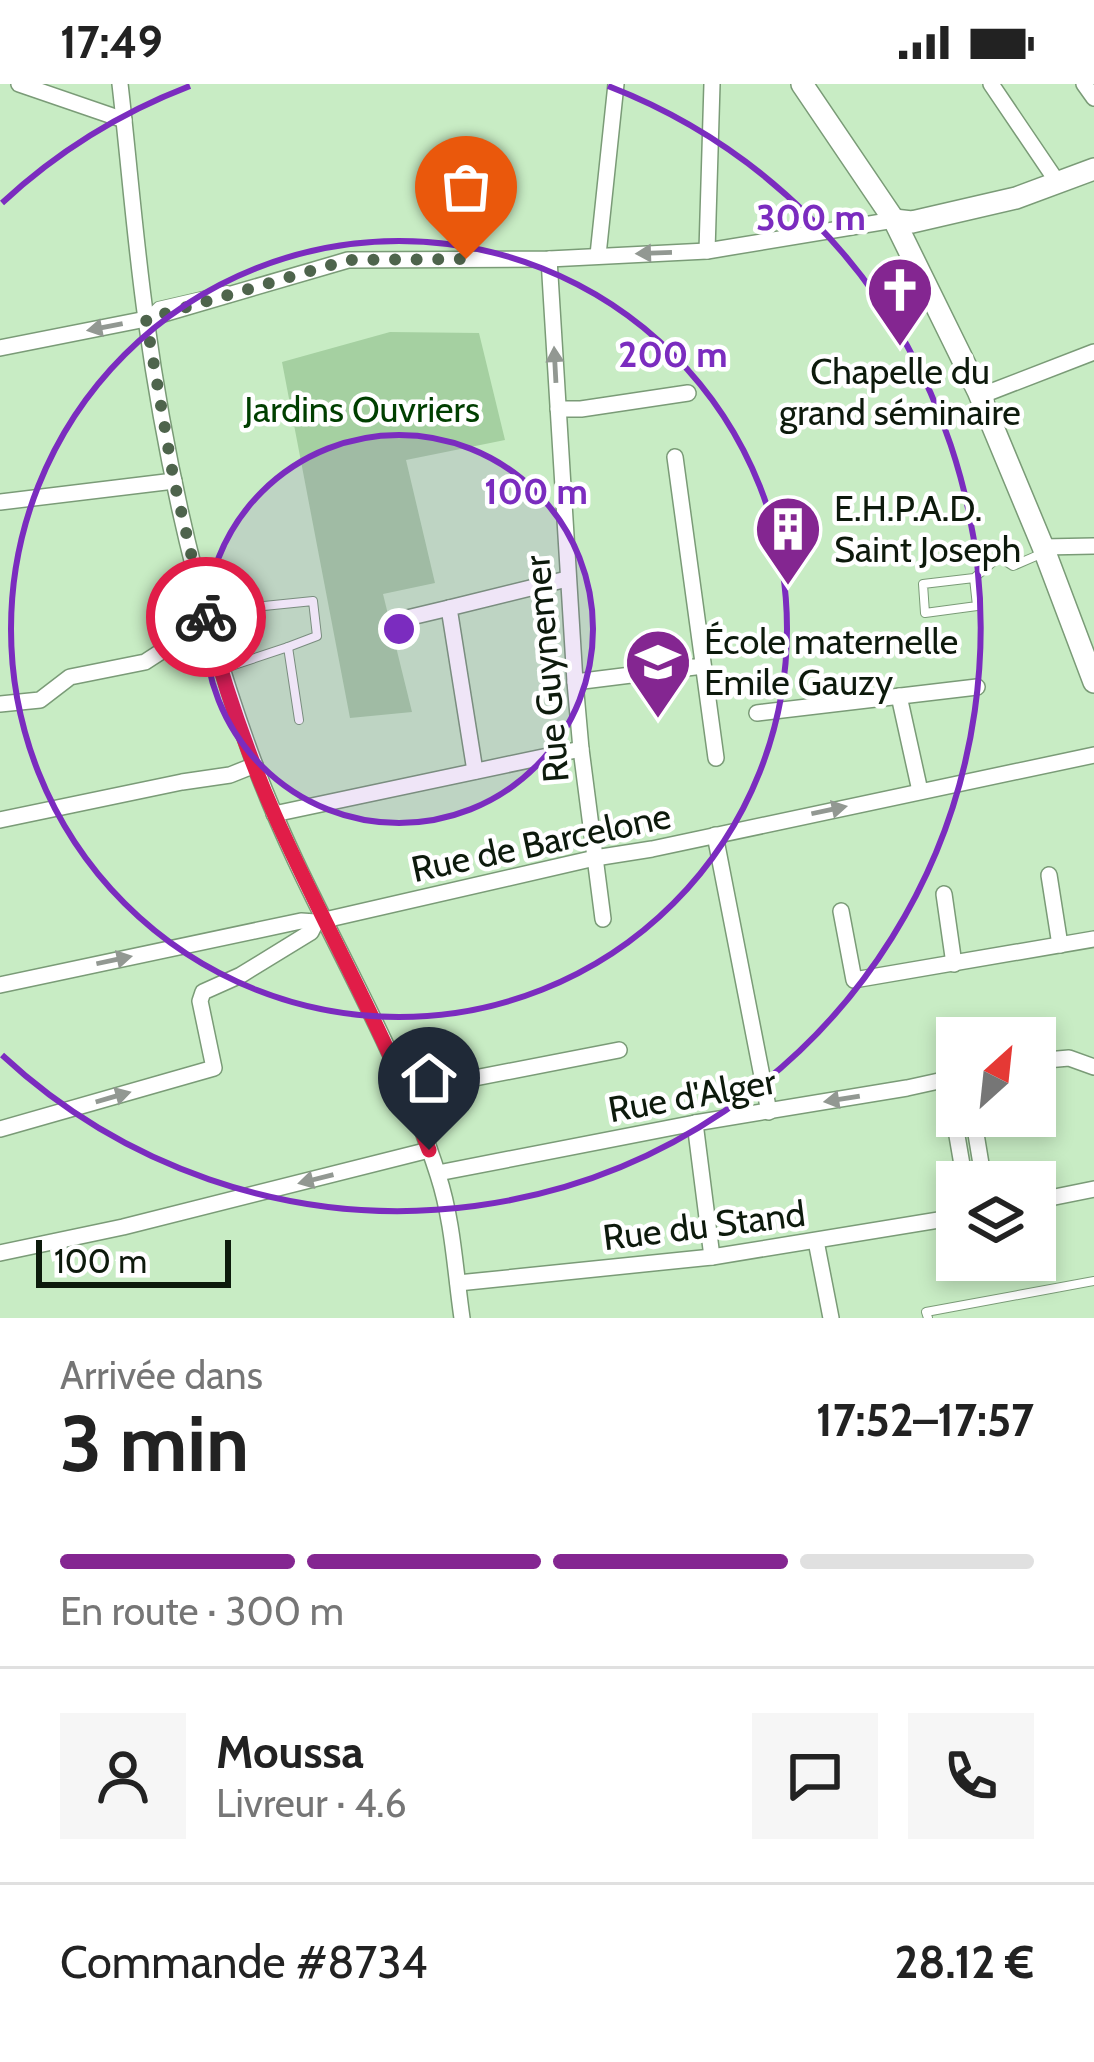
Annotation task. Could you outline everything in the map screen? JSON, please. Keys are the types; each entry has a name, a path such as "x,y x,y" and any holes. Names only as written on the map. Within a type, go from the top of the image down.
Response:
{"street":[{"path":"20,84 124,120"},
{"path":"120,84 146,319 174,481 208,625 274,814 320,920 408,1091 448,1214 462,1318"},
{"path":"598,255 616,84"},
{"path":"707,251 712,84"},
{"path":"802,84 894,220 980,396 1094,682"},
{"path":"991,84 1058,183"},
{"path":"1084,84 1094,98"},
{"path":"0,348 146,319 348,260 549,259 707,251 894,220 912,222 1016,198 1094,170"},
{"name":"Rue Guynemer","path":"549,259 580,749 603,919"},
{"path":"980,396 1094,352"},
{"path":"558,409 688,393"},
{"path":"675,457 716,758"},
{"path":"0,502 174,481"},
{"path":"1044,550 1094,546"},
{"path":"407,618 567,579"},
{"path":"449,608 475,772"},
{"path":"0,704 40,700 70,676 145,662 208,625"},
{"path":"575,682 703,666"},
{"path":"757,713 977,687"},
{"path":"898,696 920,790"},
{"path":"274,814 580,749"},
{"name":"Rue de Barcelone","path":"0,985 1094,755"},
{"path":"0,820 207,780 255,765"},
{"path":"715,836 769,1112"},
{"path":"1049,875 1060,945"},
{"path":"944,893 954,964"},
{"path":"842,911 854,980 1094,939"},
{"path":"0,1129 214,1068 200,1000 203,992 311,932 320,920"},
{"path":"408,1091 619,1050"},
{"path":"1056,1059 1069,1058 1094,1067"},
{"name":"Rue d'Alger","path":"438,1173 936,1082"},
{"path":"695,1123 712,1257"},
{"path":"0,1253 429,1150"},
{"path":"1056,1197 1094,1189"},
{"name":"Rue du Stand","path":"458,1283 712,1257 936,1220"},
{"path":"816,1240 831,1318"}],"lane":[{"path":"974,578 977,605 925,613 923,584 974,578 999,557 1012,566 1044,550"},
{"path":"221,669 317,636 313,601 264,606"},
{"path":"288,647 299,720"},
{"path":"928,1318 926,1312 1094,1281"}],"green space":[{"name":"Jardins Ouvriers","path":"390,332 479,333 505,440 406,460 435,583 383,594 412,712 350,718 282,362"}],"way so far":[{"path":"206,617 174,481 146,319 348,260 466,259"}],"place":[{"name":"Chapelle du grand séminaire","path":"900,349"},
{"name":"E.H.P.A.D. Saint Joseph","path":"788,588"},
{"name":"École maternelle Emile Gauzy","path":"658,721"}],"route":[{"path":"206,617 274,814 408,1091 429,1150"}]}
